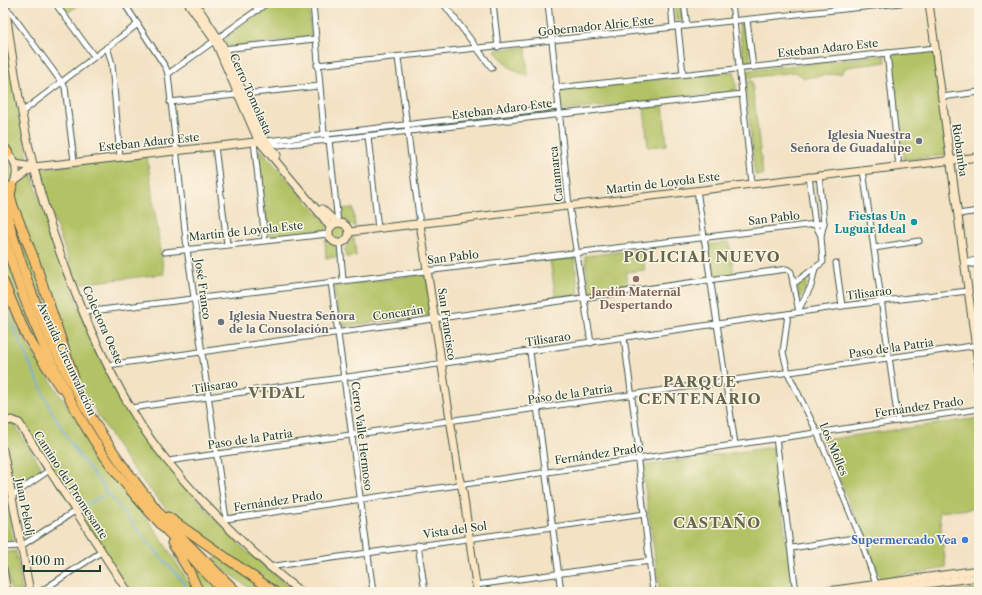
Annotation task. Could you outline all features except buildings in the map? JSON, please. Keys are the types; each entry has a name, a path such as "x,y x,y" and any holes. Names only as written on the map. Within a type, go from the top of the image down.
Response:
{"highway":[{"path":"14,183 10,196 13,206 34,259 64,351 84,405"},
{"name":"Avenida Circunvalación","path":"3,199 25,289 38,331 76,411 101,452 224,592"},
{"name":"Avenida Circunvalación","path":"3,233 25,289 54,349 84,405 122,465 149,506 238,592"},
{"path":"3,281 26,335 76,411"},
{"path":"149,506 173,544 199,592"},
{"path":"149,506 275,592"}],"main road":[{"name":"Cerro Tomolasta","path":"188,3 217,40"},
{"name":"Cerro Tomolasta","path":"195,3 222,50 242,95 260,142 322,216 329,230"},
{"name":"Riobamba","path":"929,3 968,291 977,346 979,370"},
{"name":"Colectora Oeste","path":"5,6 22,112 34,167 52,228 84,312 108,365 140,423 168,461 224,520 247,548 268,567 301,592"},
{"name":"Cerro Tomolasta","path":"260,142 325,212 338,223"},
{"name":"Esteban Adaro Este","path":"34,167 74,161 260,142"},
{"path":"5,150 15,164 14,183"},
{"name":"Martín de Loyola Este","path":"349,232 809,176 979,157"},
{"path":"15,164 34,167"},
{"path":"3,194 34,167"},
{"path":"338,223 347,226 349,232 345,241 340,243 331,240 329,230 338,223"},
{"name":"San Francisco","path":"420,224 477,589"},
{"name":"Camino del Promesante","path":"3,422 12,420 19,423 48,471 102,552 125,591"},
{"name":"Juan Pekolj","path":"3,450 30,592"},
{"path":"3,569 7,592"},
{"path":"866,592 877,588 979,570"},
{"path":"821,592 877,588 979,576"}],"street":[{"path":"55,3 94,56"},
{"name":"José Franco","path":"124,3 168,74 175,150 187,249 217,454 224,520"},
{"path":"253,3 258,10"},
{"path":"168,74 267,3"},
{"path":"313,3 317,65 324,133 329,140 338,223"},
{"path":"443,3 492,68"},
{"path":"493,3 498,47"},
{"name":"Catamarca","path":"548,3 569,205 591,343"},
{"path":"671,3 683,74"},
{"path":"684,3 686,26"},
{"path":"732,3 752,183"},
{"name":"Gobernador Alric Este","path":"317,65 398,58 901,3"},
{"path":"5,6 67,90 74,161"},
{"path":"747,20 753,67"},
{"path":"22,112 138,24"},
{"path":"222,50 315,40"},
{"path":"107,47 112,64 120,157"},
{"name":"Esteban Adaro Este","path":"556,88 935,48"},
{"path":"887,53 899,166"},
{"name":"San Francisco","path":"398,58 420,224"},
{"path":"170,102 319,86"},
{"path":"942,97 979,92"},
{"name":"Esteban Adaro Este","path":"260,142 279,145 742,94"},
{"name":"Esteban Adaro Este","path":"260,142 324,133 558,107"},
{"path":"368,136 378,229"},
{"path":"260,142 265,240"},
{"path":"215,146 227,244"},
{"path":"863,170 898,421"},
{"path":"799,311 793,284 823,262 821,236 824,223 819,175"},
{"path":"809,176 815,224 821,236"},
{"path":"698,190 735,444"},
{"path":"958,214 979,211"},
{"name":"San Pablo","path":"84,312 824,223"},
{"name":"Martín de Loyola Este","path":"165,252 265,240 329,230"},
{"path":"874,248 919,241"},
{"path":"340,243 343,280"},
{"path":"965,263 979,259"},
{"path":"836,263 842,306"},
{"path":"965,263 979,265"},
{"path":"799,311 811,286 815,268"},
{"name":"Concarán","path":"108,365 787,269 791,272 793,284"},
{"name":"Cerro Valle Hermoso","path":"331,282 373,592"},
{"name":"Tilisarao","path":"131,408 530,352 788,314 799,311 968,291"},
{"name":"Los Molles","path":"788,314 783,352 788,373 817,432 860,537 877,588"},
{"path":"624,338 653,592"},
{"name":"Paso de la Patria","path":"168,461 977,346"},
{"path":"530,352 554,526 561,592"},
{"name":"Fernández Prado","path":"224,520 461,483 979,409"},
{"path":"776,438 792,548 796,592"},
{"path":"12,496 48,471"},
{"path":"3,547 21,546 75,511"},
{"name":"Vista del Sol","path":"268,567 645,514"},
{"path":"792,548 860,537"},
{"path":"418,545 425,592"},
{"path":"40,592 102,552"},
{"path":"477,589 559,574 650,561"}],"green space":[{"path":"59,3 81,3 66,14"},
{"path":"273,3 309,3 311,37 230,47 227,45 225,38 227,36"},
{"path":"674,3 681,3 683,20 676,20"},
{"path":"3,6 28,160 27,164 17,161 3,141"},
{"path":"739,24 746,24 751,66 744,67"},
{"path":"526,47 528,77 509,67 494,50"},
{"path":"934,49 946,155 904,160 890,55"},
{"path":"885,55 886,62 846,67 842,73 804,78 796,72 745,78 744,71"},
{"path":"734,71 737,92 562,111 560,90"},
{"path":"752,81 763,175 755,175 745,82"},
{"path":"663,105 667,145 648,147 644,107"},
{"path":"555,109 555,112 412,129 412,125"},
{"path":"402,127 402,129 334,136 334,134"},
{"path":"259,150 262,151 326,222 328,226 326,230 270,236 268,234 258,152"},
{"path":"3,153 7,157 12,167 12,177 10,182 3,190"},
{"path":"147,157 164,274 77,284 36,169"},
{"path":"31,173 52,236 79,307 99,357 115,385 175,475 242,547 296,592 281,592 207,542 175,518 144,483 124,457 83,391 14,200 19,184"},
{"path":"3,197 38,278 63,362 29,275 13,280 53,369 17,314 3,276"},
{"path":"353,208 355,227 341,218 340,209"},
{"path":"339,225 345,227 347,233 345,239 339,241 333,239 331,233 333,227"},
{"path":"354,237 356,256 346,257 345,248"},
{"path":"325,239 338,249 339,257 326,258"},
{"path":"729,242 734,274 713,277 708,245"},
{"path":"642,249 645,270 626,272 628,288 589,293 585,256"},
{"path":"574,256 579,296 556,299 550,260"},
{"path":"426,274 432,315 339,327 334,286"},
{"path":"807,278 806,288 799,301 798,287"},
{"path":"3,292 20,333 91,443 156,531 195,592 131,592 13,417 3,418"},
{"path":"979,418 979,508 939,512 946,568 881,579 823,440"},
{"path":"11,423 15,425 43,470 42,473 15,489 13,488 6,455 4,436 5,424"},
{"path":"773,447 793,590 776,592 660,592 642,466"},
{"path":"3,481 13,540 3,541"},
{"path":"175,542 220,592 202,592"},
{"path":"16,551 22,591 11,592 4,553"},
{"path":"218,557 271,592 254,592 216,563 215,558"},
{"path":"979,588 979,592 948,592"}],"waterway":[{"path":"3,302 11,323 52,412 79,456 143,537 185,584 184,592"},
{"path":"3,318 8,314"},
{"path":"80,508 108,493"}],"place":[{"name":"Iglesia Nuestra Señora de Guadalupe","path":"919,141"},
{"name":"Fiestas Un Luguar Ideal","path":"914,222"},
{"name":"Jardín Maternal Despertando","path":"636,279"},
{"name":"Iglesia Nuestra Señora de la Consolación","path":"221,322"},
{"name":"Supermercado Vea","path":"965,540"}],"district":[{"name":"POLICIAL NUEVO","path":"702,257"},
{"name":"PARQUE CENTENARIO","path":"700,390"},
{"name":"VIDAL","path":"277,393"},
{"name":"CASTAÑO","path":"717,523"}]}
